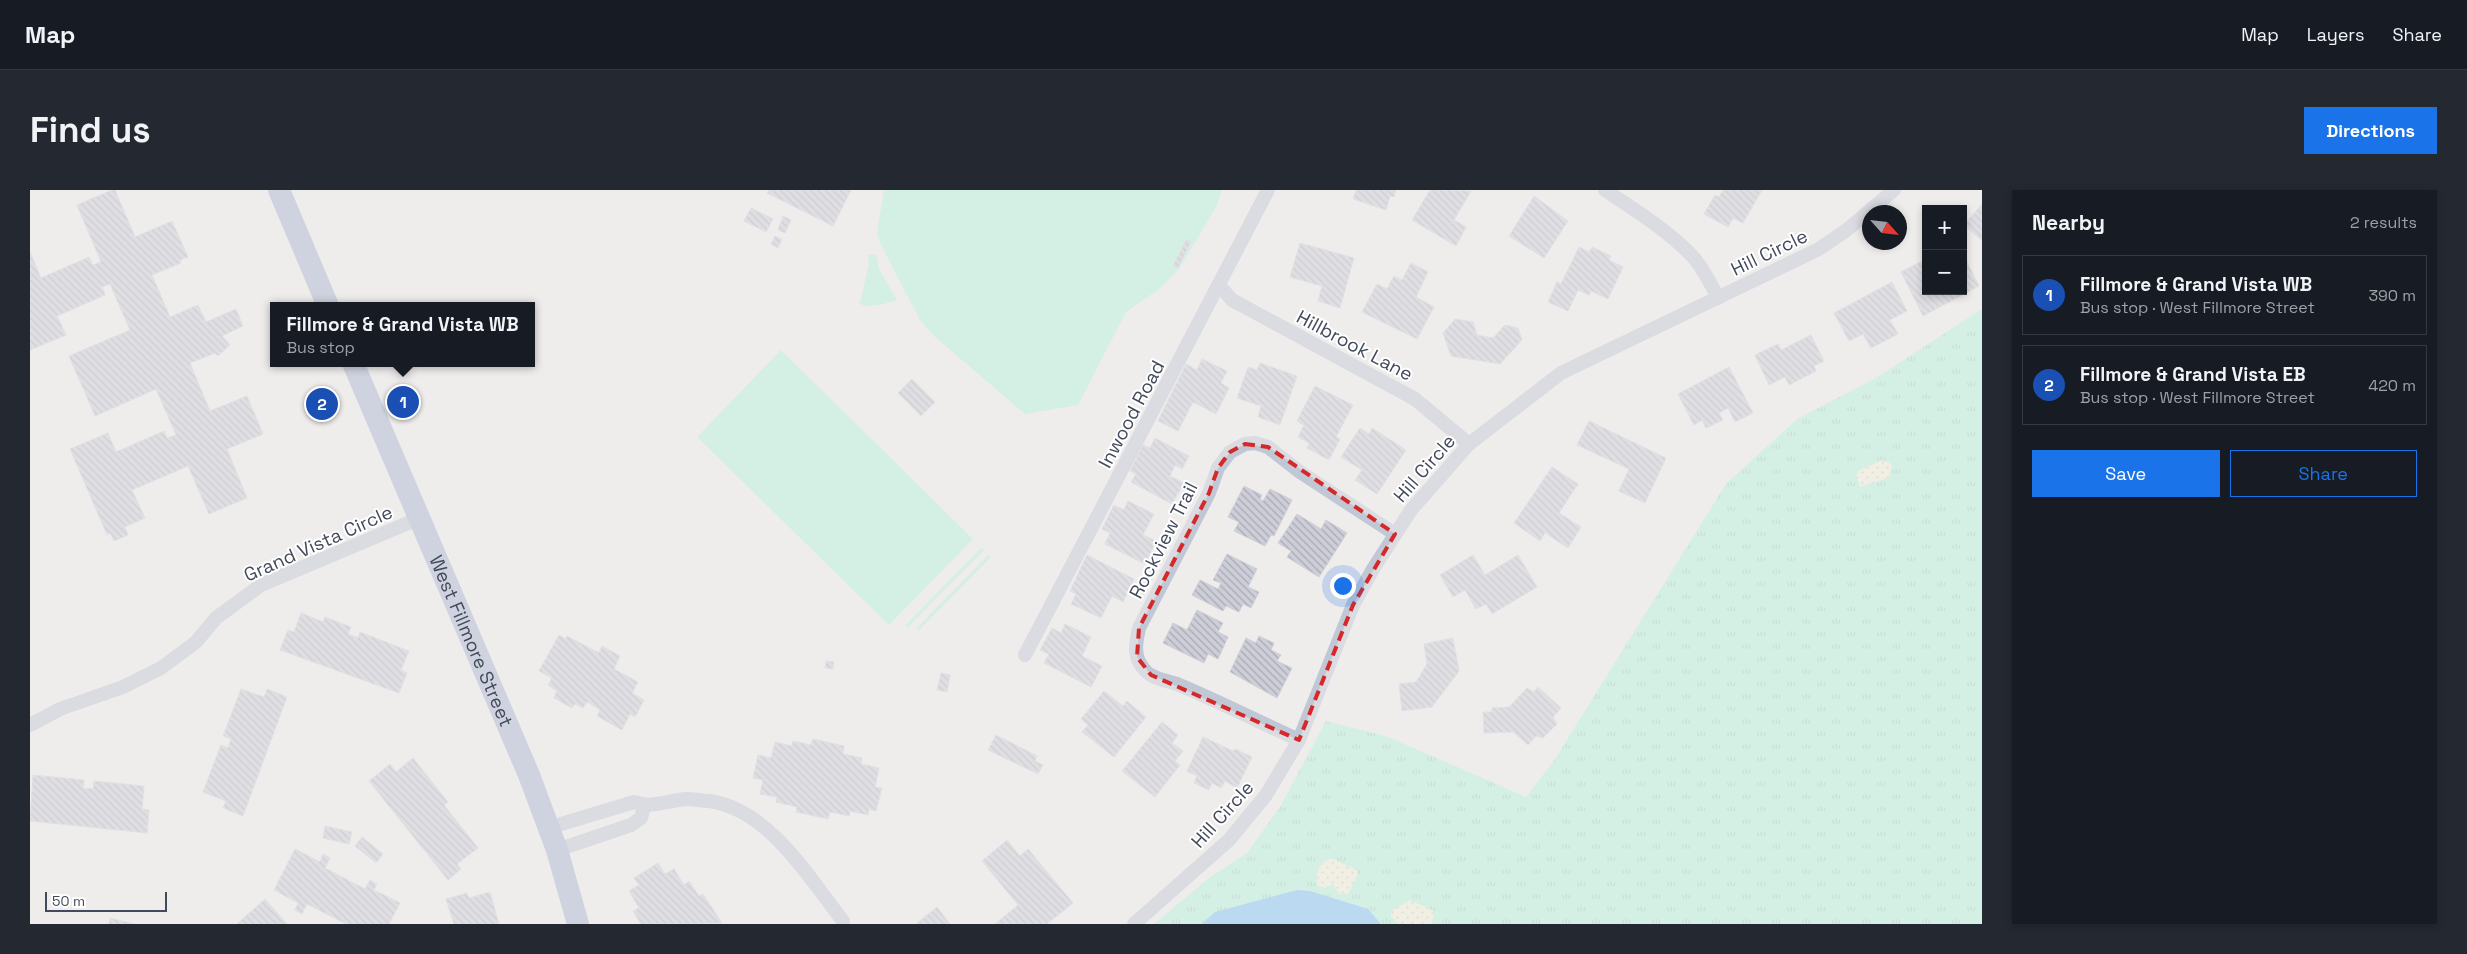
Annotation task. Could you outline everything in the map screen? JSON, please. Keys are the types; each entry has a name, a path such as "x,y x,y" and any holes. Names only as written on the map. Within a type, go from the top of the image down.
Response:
{"main road":[{"path":"279,190 326,302"},
{"name":"West Fillmore Street","path":"355,367 508,726 557,850 578,924"}],"street":[{"name":"Inwood Road","path":"1025,655 1268,190"},
{"path":"1605,190 1637,212 1694,258 1704,271 1718,298"},
{"name":"Hill Circle","path":"1134,924 1234,834 1266,795 1299,740 1319,696 1353,605 1395,534 1437,478 1470,444 1532,393 1561,373 1819,249 1848,230 1894,190"},
{"name":"Hillbrook Lane","path":"1219,285 1232,300 1415,399 1470,444"},
{"name":"Rockview Trail","path":"1299,740 1176,684 1151,675 1143,668 1137,657 1136,643 1139,628 1209,493 1218,468 1230,452 1245,444 1255,443 1268,447 1300,472 1395,534"},
{"name":"Grand Vista Circle","path":"30,725 60,708 123,687 161,668 196,642 222,614 261,586 420,518"},
{"path":"548,828 634,802 644,806 686,799 712,802 734,808 774,834 843,922"},
{"path":"557,850 631,824 641,818 644,806"}],"highlighted area":[{"path":"1245,444 1268,447 1395,534 1353,605 1299,740 1151,675 1137,657 1139,628 1209,493 1218,468 1230,452"}],"green space":[{"path":"884,190 1222,190 1216,207 1179,269 1159,289 1126,312 1078,405 1025,414 935,337 920,320 881,245 877,233"},
{"path":"876,254 879,269 897,300 880,305 866,306 860,304 869,263 868,255"},
{"path":"1982,309 1982,924 1154,924 1209,878 1247,853 1280,807 1326,721 1386,736 1526,797 1555,759 1726,484 1797,419 1876,378"},
{"path":"781,350 973,539 889,625 697,437"},
{"path":"981,548 984,550 907,628 905,626"},
{"path":"988,555 991,557 918,631 916,629"}],"sand":[{"path":"1882,460 1890,463 1892,467 1888,478 1860,487 1856,476 1858,471"},
{"path":"1329,859 1357,870 1357,876 1348,894 1339,894 1333,884 1326,888 1318,886 1316,878 1318,871 1322,864"},
{"path":"1410,900 1434,911 1432,924 1399,924 1391,917 1391,911"}],"water":[{"path":"1297,890 1310,891 1368,909 1381,924 1202,924 1215,912"}],"building":[{"path":"115,190 135,237 172,221 188,257 180,260 181,263 152,275 170,317 198,305 206,322 236,309 243,326 222,336 230,345 218,356 215,353 190,363 210,411 247,396 263,434 227,449 247,498 209,514 188,466 132,490 145,518 125,527 128,535 114,541 110,533 107,535 70,449 108,433 116,452 164,431 167,438 176,435 156,389 95,416 69,356 130,330 110,284 102,287 105,295 57,316 66,335 30,350 30,252 41,278 89,257 93,265 101,262 77,205"},
{"path":"769,190 851,190 833,226 767,193"},
{"path":"1356,190 1396,190 1394,197 1390,196 1386,210 1353,199"},
{"path":"1430,190 1471,191 1454,220 1466,227 1456,246 1412,220"},
{"path":"1723,190 1762,190 1743,223 1733,218 1728,227 1704,214 1715,195 1719,197"},
{"path":"1534,196 1568,221 1544,258 1509,236"},
{"path":"1982,204 1982,241 1967,228 1967,222"},
{"path":"751,208 773,219 766,232 744,221"},
{"path":"783,216 791,220 785,233 778,230"},
{"path":"775,236 782,239 778,248 771,244"},
{"path":"1186,240 1191,242 1178,268 1173,266"},
{"path":"1300,243 1354,258 1340,308 1318,301 1322,286 1290,277"},
{"path":"1579,247 1589,252 1592,247 1611,256 1609,260 1623,267 1608,299 1591,291 1589,295 1578,290 1568,311 1548,302 1557,282 1561,284"},
{"path":"1922,261 1922,295 1962,295 1923,316 1901,272"},
{"path":"1967,262 1979,286 1967,292"},
{"path":"1411,263 1428,272 1416,297 1434,307 1417,339 1362,312 1377,284 1387,289 1394,276 1402,280"},
{"path":"1892,282 1907,311 1890,320 1898,334 1871,348 1863,334 1849,341 1834,313"},
{"path":"1455,319 1473,322 1477,335 1493,338 1505,325 1518,328 1522,340 1500,364 1451,356 1443,333"},
{"path":"1811,335 1824,361 1814,366 1816,371 1789,385 1785,377 1769,385 1755,355 1778,344 1781,350"},
{"path":"1202,359 1227,371 1221,383 1229,388 1216,414 1193,402 1178,431 1158,421 1186,364 1197,370"},
{"path":"1260,363 1297,376 1280,425 1258,417 1261,406 1237,398 1248,367 1257,370"},
{"path":"1729,367 1753,413 1735,422 1728,408 1719,413 1723,420 1706,428 1702,420 1694,425 1678,394"},
{"path":"912,379 935,402 921,416 898,393"},
{"path":"1315,386 1353,405 1336,437 1340,439 1329,460 1307,448 1309,443 1298,437 1304,425 1297,421"},
{"path":"1589,421 1666,458 1645,503 1619,491 1629,469 1577,445"},
{"path":"1360,428 1369,434 1372,428 1406,450 1377,494 1355,480 1362,470 1341,457"},
{"path":"1155,438 1189,456 1182,469 1175,465 1170,476 1184,483 1172,504 1131,482 1136,474 1130,471 1143,445 1150,448"},
{"path":"1552,467 1578,484 1559,513 1581,527 1568,548 1545,533 1540,541 1514,523"},
{"path":"1244,486 1262,495 1260,499 1263,501 1270,489 1292,500 1274,536 1271,535 1265,546 1234,531 1239,522 1228,517"},
{"path":"1128,501 1154,514 1143,535 1156,541 1145,564 1105,544 1110,533 1102,529 1114,505 1124,510"},
{"path":"1297,514 1321,529 1326,520 1347,533 1319,577 1287,557 1291,551 1278,543"},
{"path":"1227,554 1257,569 1248,587 1259,592 1251,608 1243,604 1239,612 1226,606 1223,611 1192,595 1200,580 1218,589 1221,583 1213,580"},
{"path":"1087,555 1134,579 1123,602 1112,596 1101,618 1071,604 1076,594 1070,591"},
{"path":"1473,555 1485,575 1518,555 1537,587 1492,614 1486,604 1476,609 1465,590 1453,597 1440,575"},
{"path":"1197,610 1223,623 1218,632 1228,637 1218,659 1208,654 1204,663 1163,643 1173,623 1187,630"},
{"path":"301,613 323,622 325,617 351,627 348,634 358,638 360,632 409,651 401,670 407,673 399,693 280,650 288,630 294,632"},
{"path":"1065,624 1091,637 1082,656 1102,666 1091,687 1044,663 1049,654 1040,650 1052,628 1061,633"},
{"path":"559,635 566,639 567,636 599,653 602,646 620,656 614,669 638,682 632,693 644,700 635,717 630,714 622,730 597,716 600,710 587,702 583,708 575,704 572,708 554,698 557,691 548,685 552,678 539,671"},
{"path":"1259,636 1274,643 1271,650 1281,655 1277,661 1292,668 1277,698 1230,672 1246,638 1256,643"},
{"path":"1453,638 1459,671 1432,707 1402,711 1399,684 1416,682 1427,664 1424,644"},
{"path":"826,661 834,662 833,669 825,668"},
{"path":"941,673 950,675 947,692 937,690"},
{"path":"1538,687 1561,708 1553,717 1557,724 1543,738 1536,736 1528,745 1513,732 1484,733 1483,712 1492,712 1492,708 1509,707 1527,688 1534,692"},
{"path":"241,689 264,697 267,689 287,697 243,816 223,808 226,801 203,792 221,745 228,748 231,739 223,736"},
{"path":"1104,691 1123,706 1127,701 1146,717 1114,757 1082,732 1088,725 1081,719"},
{"path":"1162,722 1178,735 1172,743 1183,751 1175,761 1180,765 1155,797 1122,771"},
{"path":"996,735 1037,756 1035,761 1043,765 1038,774 988,750"},
{"path":"1203,737 1233,751 1235,749 1252,757 1237,788 1225,781 1221,788 1212,783 1209,790 1194,783 1197,776 1187,771"},
{"path":"813,739 844,746 843,754 862,758 861,764 879,768 875,787 882,788 876,811 869,809 868,815 850,811 849,816 830,812 828,819 796,812 797,807 776,802 777,797 760,794 763,780 753,778 758,755 771,758 775,742 792,746 793,741 811,745"},
{"path":"413,758 448,802 444,805 478,848 457,864 461,869 448,880 369,781 390,764 396,772"},
{"path":"33,775 84,780 83,788 93,789 94,781 144,786 142,809 149,810 147,833 30,821"},
{"path":"325,826 352,832 349,844 323,838"},
{"path":"362,837 383,854 376,863 355,846"},
{"path":"1007,840 1020,856 1028,849 1073,903 1047,924 995,924 1018,905 982,861"},
{"path":"295,849 320,862 323,854 330,858 325,868 365,889 370,880 377,884 374,890 400,903 389,924 346,924 307,904 302,914 295,910 298,903 274,890"},
{"path":"658,863 665,874 674,869 684,885 689,881 699,896 703,894 722,923 641,924 633,911 639,908 629,891 639,885 634,878"},
{"path":"490,892 499,924 454,924 446,899 467,893 469,898"},
{"path":"265,899 287,924 237,924"},
{"path":"937,907 950,924 916,924"},
{"path":"110,918 134,924 109,924"}],"place":[{"name":"Fillmore & Grand Vista WB","path":"403,402"},
{"name":"Fillmore & Grand Vista EB","path":"322,404"}]}
